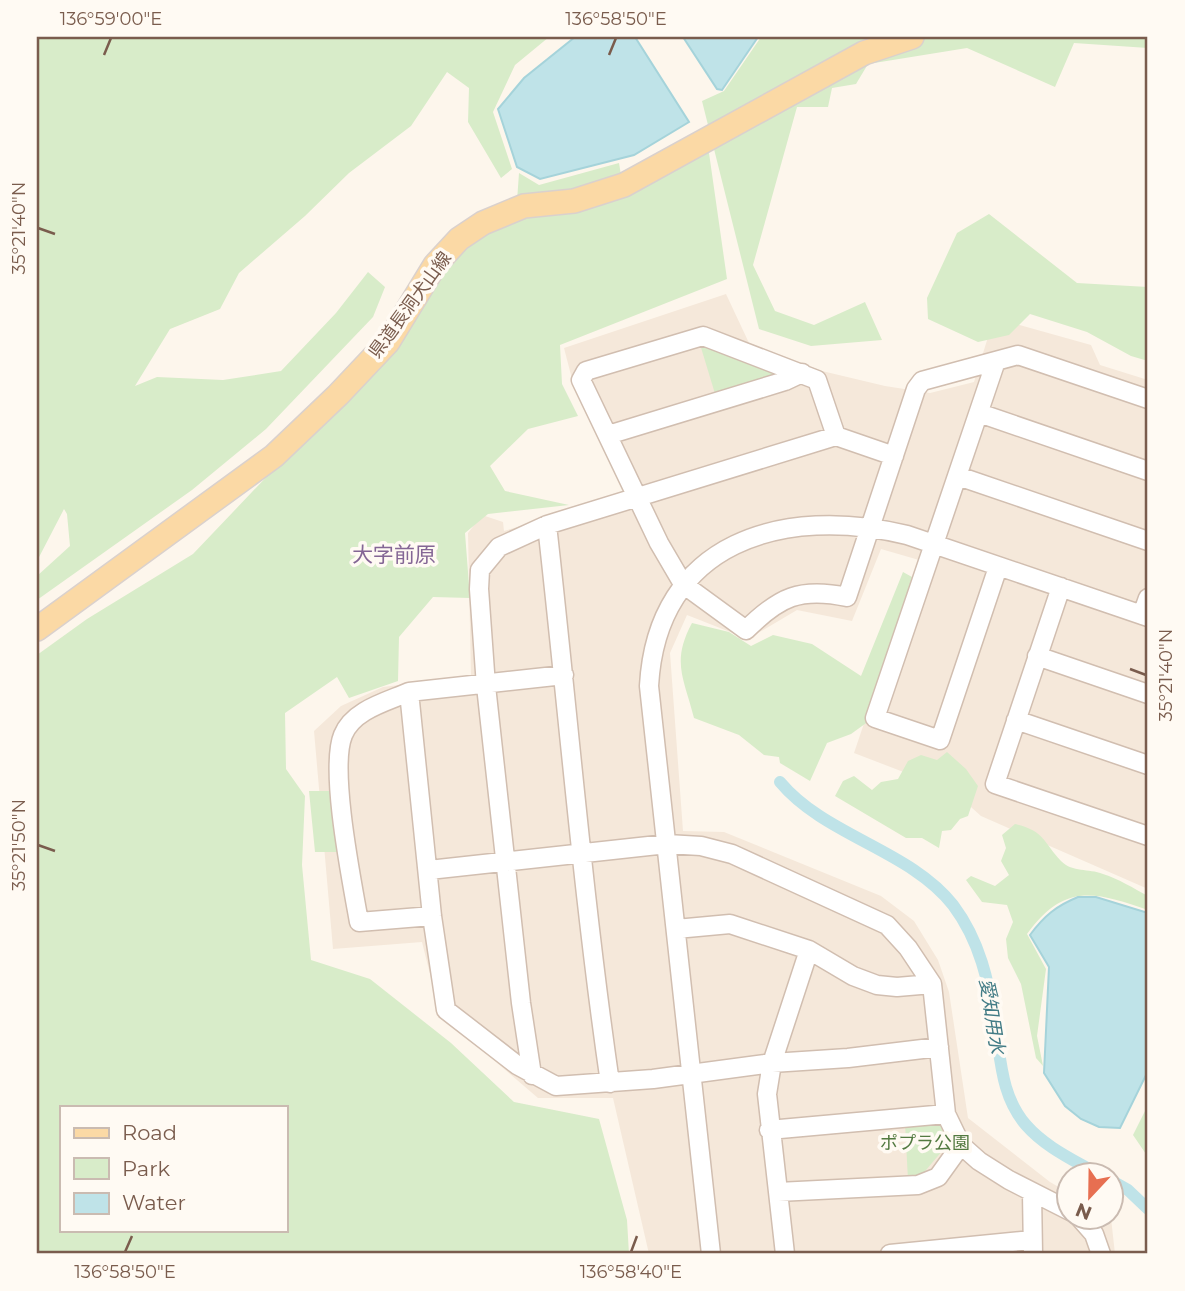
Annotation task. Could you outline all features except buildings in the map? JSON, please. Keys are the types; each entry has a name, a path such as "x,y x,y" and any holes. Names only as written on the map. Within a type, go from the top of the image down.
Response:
{"main road":[{"name":"県道長洞犬山線","path":"37,629 274,456 388,342 435,265 459,239 483,223 524,206 573,201 624,185 864,53 912,37"}],"street":[{"path":"836,436 817,380 703,336 586,371 581,380 659,543 683,584 746,630 768,608 797,594 821,592 847,597 918,383 1018,355 1148,399"},
{"path":"996,361 875,718 940,740 998,567"},
{"path":"608,435 785,381 802,373"},
{"path":"979,413 1148,471"},
{"path":"532,1075 486,686 480,570 499,547 547,525 836,436 894,456"},
{"path":"958,476 1148,541"},
{"path":"711,1254 649,685 651,659 666,608 683,584 713,557 741,542 777,530 830,523 869,526 1145,616 1148,597"},
{"path":"547,525 584,852 593,966 610,1083"},
{"path":"1061,587 995,784 1148,835"},
{"path":"1037,656 1148,694"},
{"path":"432,916 359,922 345,835 339,763 343,735 370,708 409,692 486,686 564,675"},
{"path":"409,692 432,916 446,1010 532,1075 556,1086 610,1083 772,1063 848,1058 939,1047"},
{"path":"1016,720 1148,765"},
{"path":"429,870 667,844 701,846 732,853 875,917 908,948 932,984 946,1114 961,1145 978,1161 1056,1204"},
{"path":"676,929 730,924 809,950 853,976 877,985 897,987 932,984"},
{"path":"785,1254 767,1094 772,1063 809,950"},
{"path":"769,1130 946,1114"},
{"path":"778,1192 918,1185 937,1177 961,1145"},
{"path":"890,1254 1032,1247 1032,1192"},
{"path":"1092,1232 1101,1254"}],"shaded area":[{"path":"726,294 749,343 822,371 885,386 930,393 974,382 994,318 1091,345 1100,365 1148,380 1148,889 981,816 953,791 854,753 919,560 881,549 852,621 797,610 748,639 687,615 670,653 683,831 724,832 881,896 914,921 938,960 949,992 968,1118 1056,1185 1056,1232 1113,1232 1115,1254 649,1254 613,1098 538,1098 440,1014 422,942 333,949 314,731 341,706 383,687 471,676 468,533 482,515 503,522 504,531 619,498 625,490 572,379 564,348"}],"green space":[{"path":"37,37 549,37 515,65 493,112 512,169 501,178 468,122 469,88 447,72 411,126 349,173 305,216 239,273 220,309 170,329 135,386 157,377 223,380 281,371 336,313 368,272 385,287 373,317 266,429 192,490 37,600 37,576 70,546 67,514 64,509 37,561"},
{"path":"761,37 1148,37 1148,48 1074,43 1055,87 967,48 868,64 856,84 832,88 828,107 797,107 753,265 775,311 814,325 865,302 882,340 811,346 759,329 702,101 724,91"},
{"path":"708,146 727,279 560,345 562,384 578,416 528,429 490,466 505,491 569,505 488,514 465,533 470,598 433,597 399,637 398,681 349,698 337,677 285,713 286,769 305,796 302,865 311,960 370,979 451,1043 514,1102 599,1119 627,1220 629,1254 37,1254 37,655 87,619 193,554 393,344 460,247 516,215 519,173 539,185 619,163 624,193"},
{"path":"989,214 1077,283 1148,287 1148,361 1131,356 1087,332 1030,314 1009,335 978,342 928,319 927,298 957,233"},
{"path":"699,341 791,372 716,397"},
{"path":"903,572 912,577 869,721 851,734 827,743 810,781 780,763 779,757 764,755 739,735 694,718 681,670 682,649 692,623 729,632 751,646 773,635 812,644 861,676"},
{"path":"947,752 966,769 978,786 968,816 960,819 951,830 942,831 939,848 922,838 906,838 835,796 843,781 854,776 872,790 881,782 898,779 908,761 921,755 937,760"},
{"path":"309,791 335,791 341,852 315,852"},
{"path":"1015,824 1038,834 1066,865 1109,876 1148,896 1148,910 1096,896 1067,899 1054,906 1027,934 1046,969 1037,1036 1043,1066 1036,1058 1021,984 1008,958 1006,939 1013,922 1007,905 982,902 966,880 971,876 995,886 1009,875 1001,861 1006,848 1002,835"},
{"path":"1148,1105 1148,1157 1133,1135"},
{"name":"ポプラ公園","path":"939,1122 948,1144 921,1176 908,1180 905,1123"}],"water":[{"path":"575,37 635,37 689,122 634,155 540,179 517,167 498,109 524,78"},
{"path":"683,37 758,37 722,90 717,89"},
{"path":"1078,897 1096,897 1148,913 1148,1071 1120,1128 1099,1127 1081,1119 1065,1106 1044,1073 1049,967 1030,935 1051,912"}],"waterway":[{"name":"愛知用水","path":"780,782 799,801 820,816 914,870 935,886 953,905 970,933 982,962 990,993 1003,1077 1011,1102 1034,1133 1076,1162"},
{"name":"愛知用水","path":"1126,1189 1148,1209"}],"district":[{"name":"大字前原","path":"394,554"}]}
